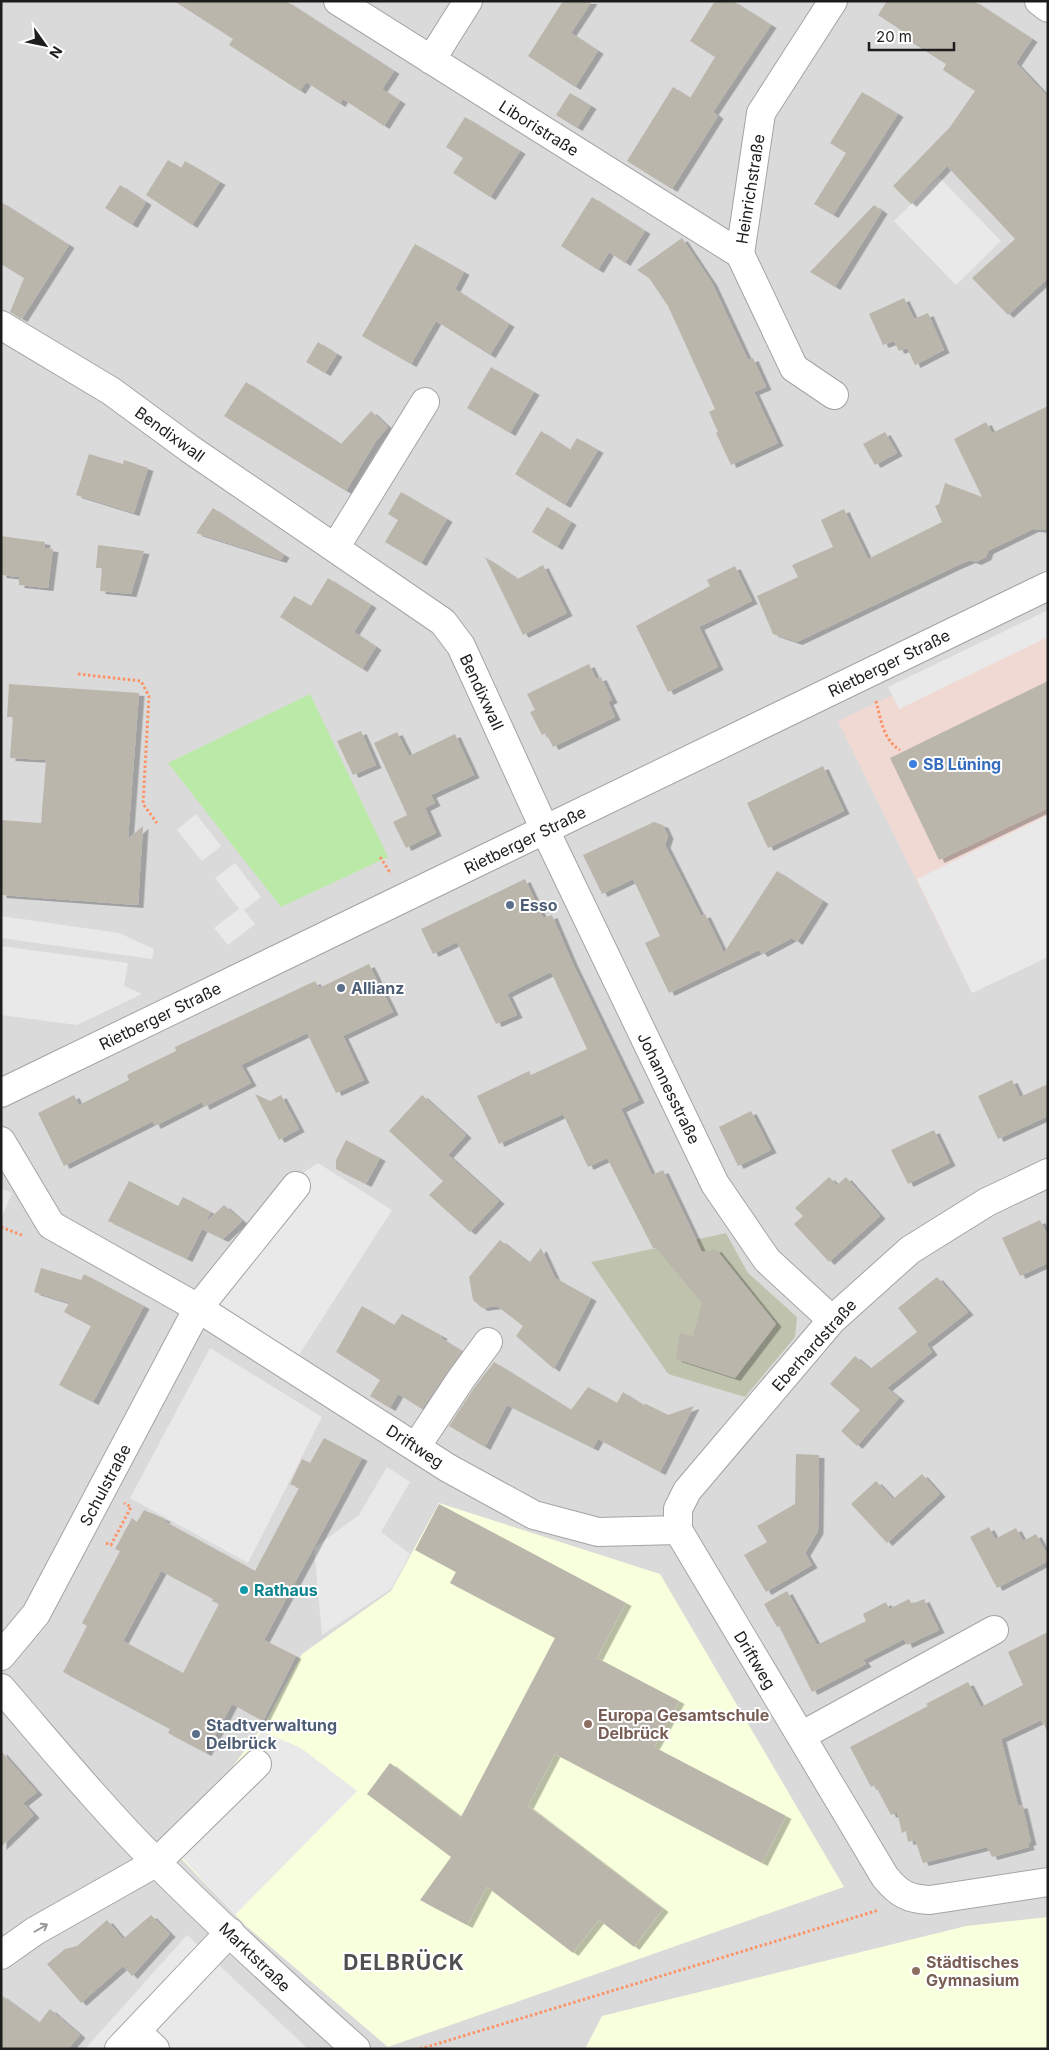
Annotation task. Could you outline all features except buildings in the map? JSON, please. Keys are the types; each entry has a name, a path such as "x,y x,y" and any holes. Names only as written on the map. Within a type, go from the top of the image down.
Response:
{"street":[{"name":"Liboristraße","path":"338,1 740,254"},
{"path":"431,60 468,1"},
{"name":"Heinrichstraße","path":"833,1 761,113 740,254 794,368 834,395"},
{"path":"1039,1 1048,8"},
{"name":"Bendixwall","path":"1,325 111,391 190,449 443,622 461,646 545,830"},
{"path":"335,548 425,402"},
{"name":"Rietberger Straße","path":"1,1093 1048,586"},
{"name":"Johannesstraße","path":"545,830 715,1184 767,1260 832,1320"},
{"name":"Driftweg","path":"1,1141 51,1225 198,1308 448,1468 534,1514 598,1532 678,1530 885,1877 896,1890"},
{"name":"Eberhardstraße","path":"678,1530 678,1509 687,1491 832,1320 910,1250 987,1202 1048,1173"},
{"name":"Schulstraße","path":"1,1656 36,1614 198,1308 296,1186"},
{"path":"416,1447 488,1342"},
{"path":"801,1736 994,1630"},
{"name":"Marktstraße","path":"1,1688 93,1794 157,1862 230,1932 341,2044"},
{"path":"1,1955 35,1931 157,1862 257,1764"},
{"path":"896,1890 913,1899 930,1900 1048,1882"},
{"path":"137,2043 230,1932"}],"path":[{"path":"78,674 141,681 149,696 143,804 157,823"},
{"path":"864,676 875,697 887,739 891,745 900,750"},
{"path":"111,1545 131,1507"},
{"path":"420,2049 880,1910 896,1890"}],"shaded area":[{"path":"1,1 1048,1 1048,2049 1,2049","holes":["726,1233 748,1273 591,1262"]},
{"path":"939,177 1001,241 956,285 894,221"},
{"path":"1048,610 1048,637 899,709 888,687"},
{"path":"1048,621 1048,957 972,993 838,721"},
{"path":"196,814 221,846 202,861 177,830"},
{"path":"1048,815 1048,957 972,993 917,879"},
{"path":"235,863 261,897 244,910 255,924 228,945 214,928 239,909 215,878"},
{"path":"1,916 119,933 154,949 152,959 1,938"},
{"path":"1,946 128,963 124,986 142,994 77,1025 1,1015"},
{"path":"318,1163 392,1210 297,1358 209,1301 282,1187"},
{"path":"1,1188 12,1193 1,1219"},
{"path":"726,1233 748,1273 797,1317 795,1337 745,1397 668,1374 591,1262"},
{"path":"210,1348 322,1417 248,1563 130,1498"},
{"path":"387,1467 410,1482 381,1532 410,1554 391,1589 322,1635 314,1548 359,1515"},
{"path":"439,1503 660,1574 844,1887 388,2047 245,1925 172,1849 265,1723 302,1654 391,1591"},
{"path":"261,1731 301,1748 357,1791 235,1915 176,1851 232,1781"},
{"name":"Städtisches Gymnasium","path":"1048,1917 1048,2049 585,2049 602,2016 966,1926"},
{"path":"187,1935 308,2049 85,2049"}],"green space":[{"path":"310,694 388,857 281,907 168,763"}],"place":[{"name":"SB Lüning","path":"913,764"},
{"name":"Esso","path":"510,905"},
{"name":"Allianz","path":"341,988"},
{"name":"Rathaus","path":"244,1590"},
{"name":"Europa Gesamtschule Delbrück","path":"588,1724"},
{"name":"Stadtverwaltung Delbrück","path":"196,1734"},
{"name":"Städtisches Gymnasium","path":"916,1971"}],"district":[{"name":"DELBRÜCK","path":"404,1962"}]}
